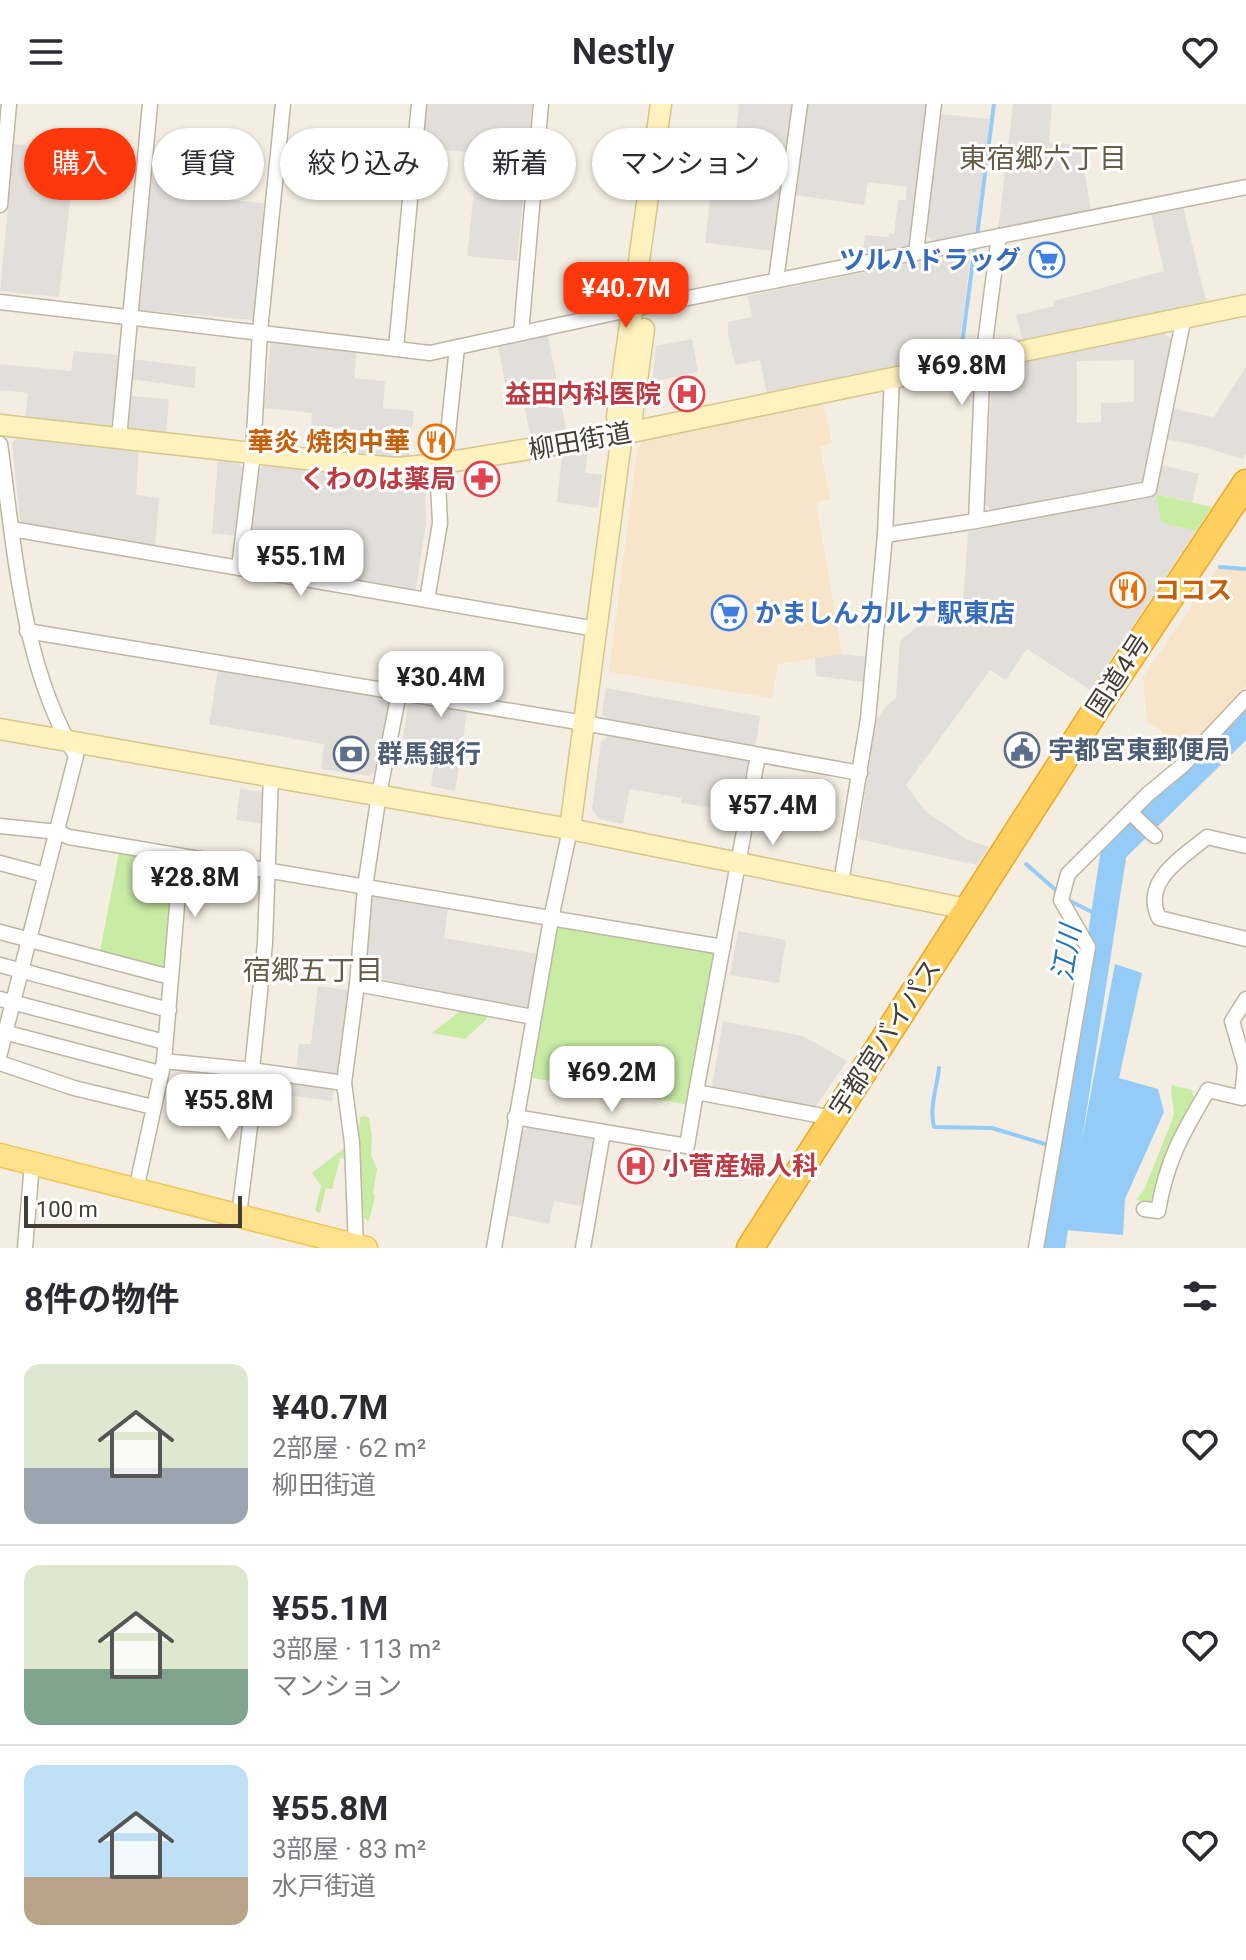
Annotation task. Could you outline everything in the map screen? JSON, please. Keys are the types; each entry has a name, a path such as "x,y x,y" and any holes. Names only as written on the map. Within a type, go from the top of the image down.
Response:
{"highway":[{"name":"国道4号","path":"967,909 1246,483"},
{"name":"宇都宮バイパス","path":"750,1248 967,909"}],"main road":[{"path":"0,1155 360,1247"}],"street":[{"path":"0,205 9,104"},
{"path":"119,438 150,104"},
{"path":"239,568 253,453 260,331 283,104"},
{"path":"396,348 419,104"},
{"path":"521,333 541,104"},
{"path":"640,307 661,104"},
{"path":"494,1248 533,1017 570,829 622,434 617,417 640,307 674,104"},
{"path":"776,280 800,104"},
{"path":"916,253 934,104"},
{"path":"0,302 430,353 640,307 1246,187"},
{"path":"976,521 983,358 999,236"},
{"name":"柳田街道","path":"0,425 398,468 622,434 1246,305"},
{"path":"885,535 1149,489 1184,317"},
{"path":"427,600 440,523 441,463 457,347"},
{"path":"841,883 868,719 885,535 892,377"},
{"path":"0,444 8,524 31,648 76,756 22,971 7,1001 0,1053"},
{"path":"8,524 239,568 596,629"},
{"path":"27,631 584,723 860,773"},
{"path":"360,1247 344,1083 365,887 399,693"},
{"path":"1036,1248 1088,947 1061,900 1068,874 1183,765 1246,698"},
{"path":"0,729 570,829 967,909"},
{"path":"515,1117 687,1146 758,755"},
{"path":"239,1215 252,1110 252,1070 265,943 271,775"},
{"path":"1132,814 1152,833"},
{"path":"0,826 58,832 69,837 181,858 723,947"},
{"path":"1246,846 1207,837 1159,879 1153,906 1159,918 1246,939"},
{"path":"136,1190 162,1067 181,858"},
{"path":"0,863 45,875"},
{"path":"0,932 170,977"},
{"path":"0,965 169,1010"},
{"path":"357,984 533,1017"},
{"path":"1144,1209 1158,1211 1174,1148 1208,1090 1242,1098 1245,1066 1232,1021 1246,999"},
{"path":"7,1001 165,1042"},
{"path":"3,1032 162,1067 252,1070 344,1083"},
{"path":"0,1063 74,1088 153,1107"},
{"path":"696,1092 833,1118"},
{"path":"583,1248 603,1132"},
{"path":"25,1248 32,1163"}],"shaded area":[{"path":"426,104 532,104 530,128 464,128 464,152 448,150 448,128 424,128"},
{"path":"739,104 792,104 788,139 788,128 736,128"},
{"path":"807,104 932,104 910,247 854,260 856,248 863,249 865,235 888,237 889,233 894,234 898,200 906,200 907,187 868,182 864,205 795,195"},
{"path":"1013,104 1052,104 1049,142 1080,145 1091,211 998,231"},
{"path":"942,114 990,119 975,235 936,243 926,234"},
{"path":"14,144 24,145 24,200 70,200 59,297 0,291"},
{"path":"151,153 152,200 264,203 254,320 138,310"},
{"path":"473,200 523,200 517,261 467,256"},
{"path":"710,200 781,200 775,251 705,243"},
{"path":"1183,207 1206,301 1024,345 1016,315 1054,306 1054,301 1164,271 1151,214"},
{"path":"971,250 959,352 767,394 760,360 735,365 728,322 752,317 748,296"},
{"path":"1164,333 1174,342 1146,477 1139,484 993,512 984,503 993,373 1001,365","holes":["1134,360 1134,402 1101,403 1101,422 1077,423 1077,361"]},
{"path":"548,336 567,433 531,440 524,404 509,406 498,345"},
{"path":"692,339 698,372 652,382 656,346"},
{"path":"271,341 357,349 354,378 385,381 383,408 414,411 409,460 346,454 348,429 311,425 312,413 264,408"},
{"path":"74,351 120,355 113,426 25,418 28,393 0,390 0,364 71,371"},
{"path":"132,359 196,367 195,388 130,379"},
{"path":"1246,367 1246,454 1243,459 1167,439 1174,409 1214,417"},
{"path":"131,396 169,399 166,434 128,431"},
{"path":"822,400 832,443 820,447 830,499 816,503 842,654 778,664 772,698 609,672 637,449 647,437"},
{"path":"19,436 139,449 136,495 159,498 155,548 26,527 20,520 12,443"},
{"path":"588,450 585,473 602,475 598,508 557,502 562,456"},
{"path":"218,460 237,461 243,469 238,536 212,533"},
{"path":"266,464 351,473 421,474 425,477 426,523 416,588 412,592 256,566 249,557 257,470"},
{"path":"1161,465 1199,474 1192,502 1156,494 1161,523 1196,531 1090,690 1027,649 1006,680 990,670 906,785 925,811 968,840 989,847 977,865 858,839 876,721 896,698 900,641 918,626 961,627 968,532 1155,494"},
{"path":"1218,567 1246,571 1246,685 1240,699 1178,760 1160,729 1147,723 1143,677"},
{"path":"842,654 869,657 864,682 816,676 815,658"},
{"path":"218,670 382,697 389,706 378,770 369,776 321,769 324,744 209,724"},
{"path":"606,688 760,716 756,744 751,747 610,722 602,714"},
{"path":"408,705 467,713 455,791 431,786 436,751 402,745"},
{"path":"609,735 746,759 754,768 745,814 681,803 681,798 630,789 623,824 599,819 592,809 601,742"},
{"path":"240,789 262,792 266,796 264,824 236,820"},
{"path":"375,895 448,908 444,938 538,954 530,1004 524,1009 367,983 363,977 370,900"},
{"path":"738,931 786,940 779,983 730,975"},
{"path":"318,986 348,990 338,1072 333,1076 296,1071 299,1044 311,1044"},
{"path":"723,1021 803,1036 847,1061 814,1109 715,1092 712,1086"},
{"path":"261,1078 334,1089 332,1101 259,1091"},
{"path":"530,1126 592,1136 597,1143 587,1207 554,1201 549,1224 507,1215 521,1133"}],"green space":[{"path":"1155,494 1212,507 1196,531 1161,523"},
{"path":"119,852 173,862 177,866 168,966 164,969 100,952"},
{"path":"553,924 719,951 690,1105 527,1077"},
{"path":"463,1009 487,1013 487,1019 465,1039 432,1033"},
{"path":"1172,1085 1192,1090 1195,1100 1165,1160 1153,1199 1148,1202 1136,1200 1144,1190 1173,1118"},
{"path":"360,1117 369,1118 371,1155 377,1169 369,1221 364,1218 358,1140"},
{"path":"347,1146 347,1159 340,1158 332,1189 326,1188 320,1213 315,1211 321,1186 312,1173"}],"water":[{"path":"1115,964 1142,973 1119,1078 1158,1089 1164,1112 1125,1199 1123,1235 1065,1230"}],"waterway":[{"path":"977,236 994,104"},
{"path":"961,352 975,245"},
{"path":"1220,567 1246,569"},
{"name":"江川","path":"1052,1248 1114,851 1246,722"},
{"path":"1026,864 1058,892"},
{"path":"1066,899 1104,918"},
{"path":"939,1068 933,1105 934,1127 992,1128 1045,1144"},
{"path":"1059,1149 1067,1152"}],"place":[{"name":"ツルハドラッグ","path":"1047,260"},
{"name":"益田内科医院","path":"687,394"},
{"name":"華炎 焼肉中華","path":"436,442"},
{"name":"くわのは薬局","path":"482,479"},
{"name":"ココス","path":"1128,590"},
{"name":"かましんカルナ駅東店","path":"729,613"},
{"name":"宇都宮東郵便局","path":"1022,750"},
{"name":"群馬銀行","path":"351,754"},
{"name":"小菅産婦人科","path":"636,1166"}],"district":[{"name":"東宿郷六丁目","path":"1043,158"},
{"name":"宿郷五丁目","path":"313,970"}]}
